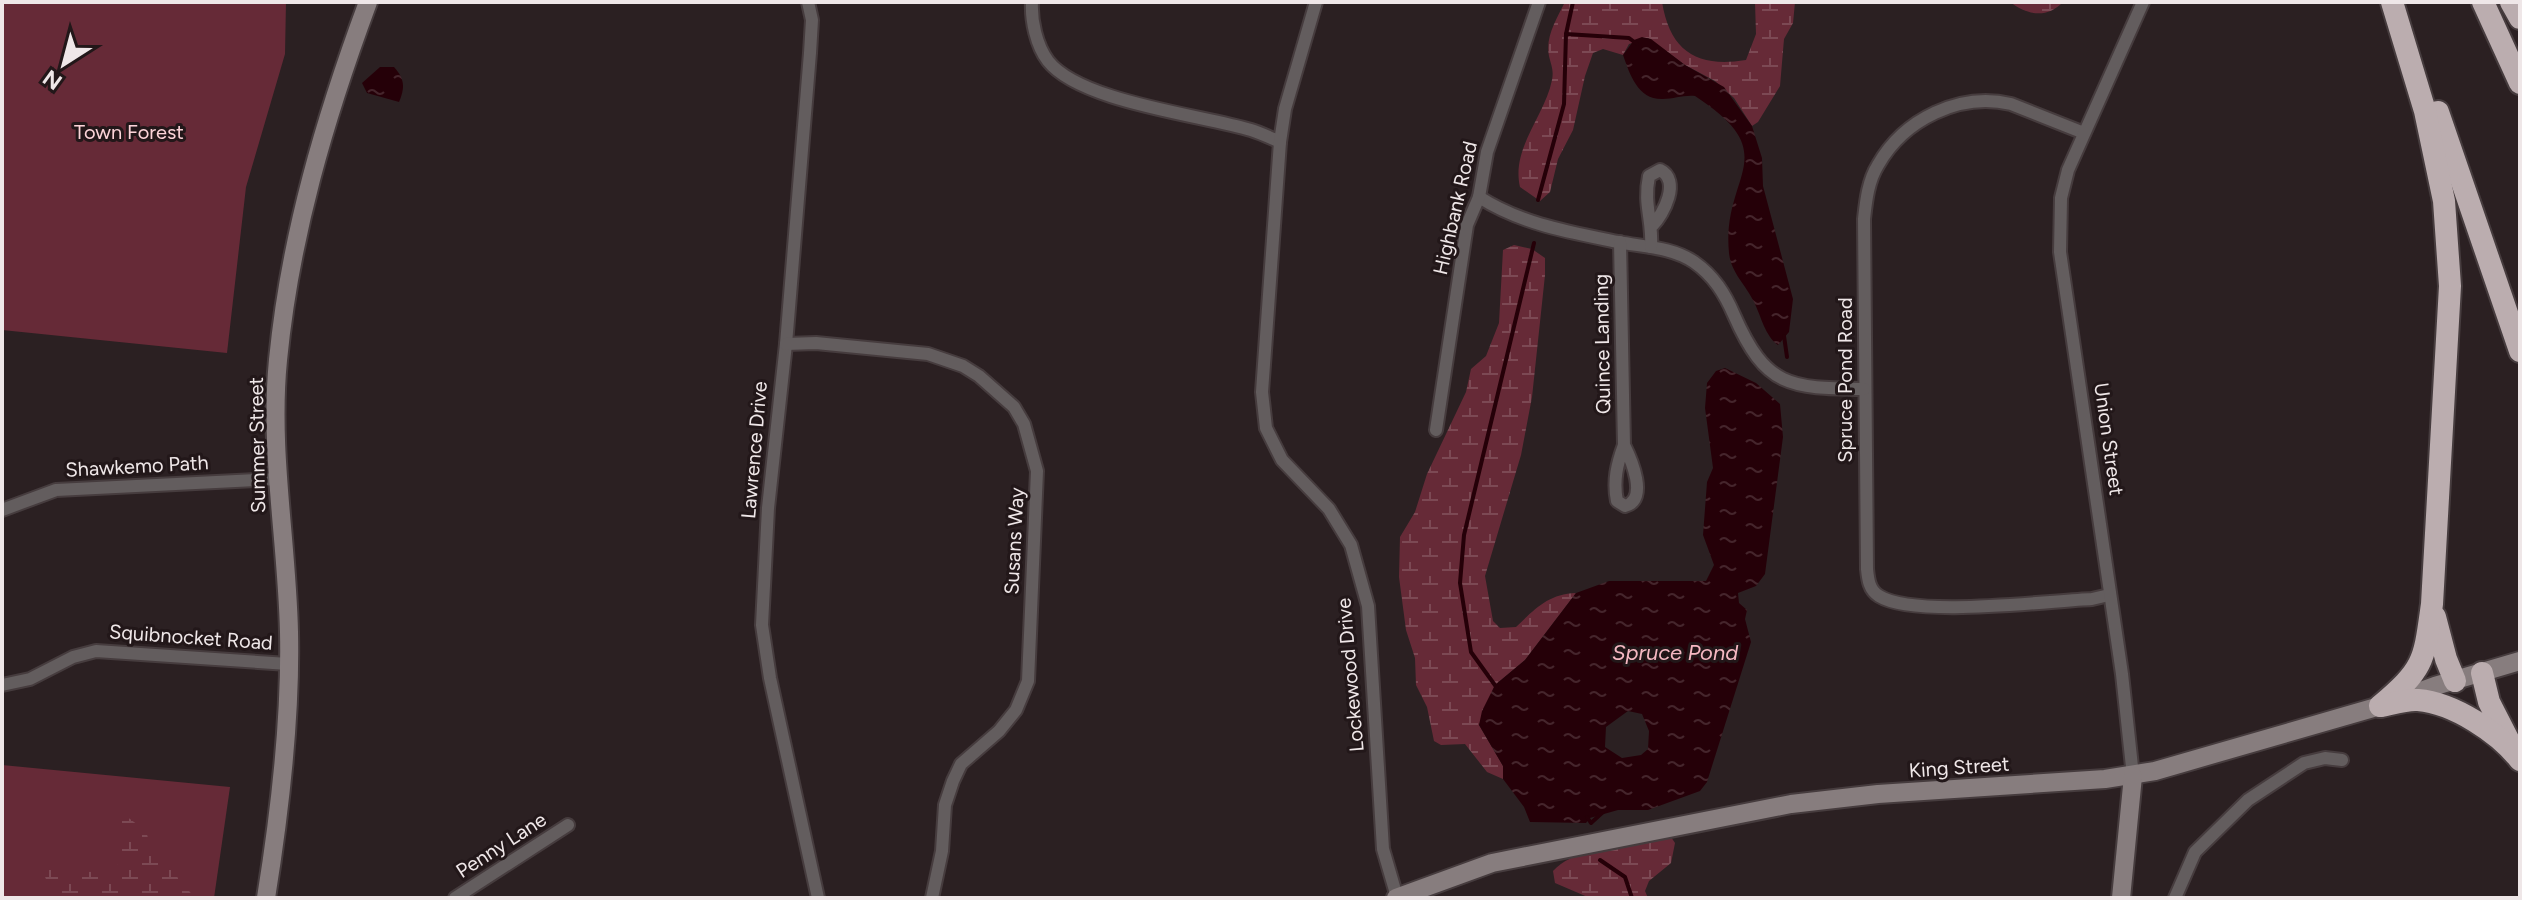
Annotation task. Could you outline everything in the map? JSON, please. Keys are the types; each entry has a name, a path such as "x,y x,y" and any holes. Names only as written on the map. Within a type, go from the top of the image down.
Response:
{"highway":[{"path":"2394,2 2437,109 2520,351"},
{"path":"2380,706 2413,676 2422,662 2432,604 2450,286 2444,201 2425,111 2394,2"},
{"path":"2483,2 2520,83"},
{"path":"2511,2 2520,18"},
{"path":"2432,604 2455,681"},
{"path":"2482,673 2489,702 2519,758"},
{"path":"2380,706 2418,700 2442,706 2500,738 2519,758"}],"main road":[{"name":"Summer Street","path":"266,898 282,760 288,664 285,569 277,479 278,363 296,238 333,96 368,2"},
{"name":"King Street","path":"1396,898 1492,863 1791,804 1878,794 2133,776 2380,706 2520,661"},
{"name":"Union Street","path":"2121,898 2133,776"}],"street":[{"name":"Lawrence Drive","path":"808,2 812,20 810,53 786,344 768,508 762,625 770,678 818,898"},
{"path":"1032,2 1031,20 1048,60 1072,79 1114,97 1255,131 1280,142"},
{"name":"Lockewood Drive","path":"1316,2 1285,109 1280,142 1263,411 1266,428 1282,460 1329,509 1351,545 1368,606 1383,849 1396,898"},
{"name":"Highbank Road","path":"1436,430 1470,215 1479,197 1487,152 1539,2"},
{"name":"Union Street","path":"2133,776 2122,674 2060,252 2061,198 2068,170 2143,2"},
{"name":"Spruce Pond Road","path":"2084,133 2011,104 1970,101 1924,119 1886,153 1873,174 1864,219 1867,569 1874,592 1885,599 1920,608 2092,599 2109,595"},
{"path":"1479,197 1519,219 1651,247 1687,258 1712,277 1725,295 1749,349 1769,371 1805,386 1864,389"},
{"path":"1651,247 1652,226"},
{"name":"Quince Landing","path":"1620,242 1624,445"},
{"name":"Susans Way","path":"786,344 816,343 928,354 963,366 995,387 1014,407 1024,424 1037,471 1028,681 1016,710 999,731 961,764 953,781 945,805 942,851 932,898"},
{"name":"Shawkemo Path","path":"2,510 56,490 277,479"},
{"name":"Squibnocket Road","path":"2,685 30,679 73,657 96,651 288,664"},
{"path":"2175,898 2195,852 2248,800 2304,763 2325,758 2342,760"},
{"name":"Penny Lane","path":"455,898 568,825"}],"green space":[{"name":"Town Forest","path":"2,2 286,2 285,54 246,187 227,353 2,330"},
{"path":"1565,2 1662,2 1672,33 1689,53 1700,58 1729,62 1746,60 1756,34 1755,2 1795,2 1793,23 1784,39 1780,86 1758,122 1752,126 1734,98 1715,81 1685,65 1648,38 1629,44 1623,55 1603,49 1593,53 1573,130 1558,159 1550,192 1540,201 1520,187 1520,159 1552,80 1549,42 1552,28"},
{"path":"2010,2 2063,2 2050,11 2037,13 2023,10"},
{"path":"1514,245 1532,249 1545,258 1545,275 1532,397 1521,455 1485,576 1493,621 1500,628 1516,627 1550,599 1576,593 1525,660 1495,685 1479,725 1503,766 1503,779 1487,772 1465,744 1441,745 1434,741 1427,707 1416,685 1415,658 1406,630 1399,577 1400,537 1415,512 1427,474 1466,392 1471,369 1486,356 1499,323 1503,250"},
{"path":"2,765 230,787 214,898 2,898"},
{"path":"126,816 146,831 150,845 195,898 54,898 40,865 90,872 115,868 122,860 117,820"},
{"path":"1669,834 1675,843 1671,863 1649,881 1645,891 1648,898 1590,898 1555,883 1553,871 1569,859 1625,847"}],"water":[{"path":"1642,37 1651,39 1685,65 1724,87 1752,126 1762,158 1763,186 1793,299 1789,332 1778,345 1767,331 1730,260 1729,226 1744,167 1744,151 1738,135 1723,117 1695,96 1654,98 1641,91 1623,55 1634,40"},
{"path":"380,67 394,67 400,76 403,88 399,102 367,93 362,83"},
{"name":"Spruce Pond","path":"1725,368 1756,383 1780,404 1783,437 1765,574 1756,586 1738,593 1739,603 1747,610 1745,619 1751,642 1707,782 1700,791 1648,810 1618,810 1590,818 1586,823 1530,822 1524,807 1503,779 1503,766 1479,725 1482,711 1495,685 1525,660 1576,593 1609,581 1706,581 1714,565 1703,535 1707,482 1713,468 1705,408 1707,383 1716,371","holes":["1628,711 1642,714 1649,731 1648,749 1641,755 1622,758 1605,747 1606,727"]}],"waterway":[{"path":"1538,200 1564,104 1566,34 1573,2"},
{"path":"1566,34 1629,38 1637,44"},
{"path":"1497,688 1471,652 1460,583 1464,535 1534,243"},
{"path":"1784,336 1787,357"},
{"path":"1587,817 1591,823 1603,812"},
{"path":"1600,860 1625,877 1632,898"}]}
